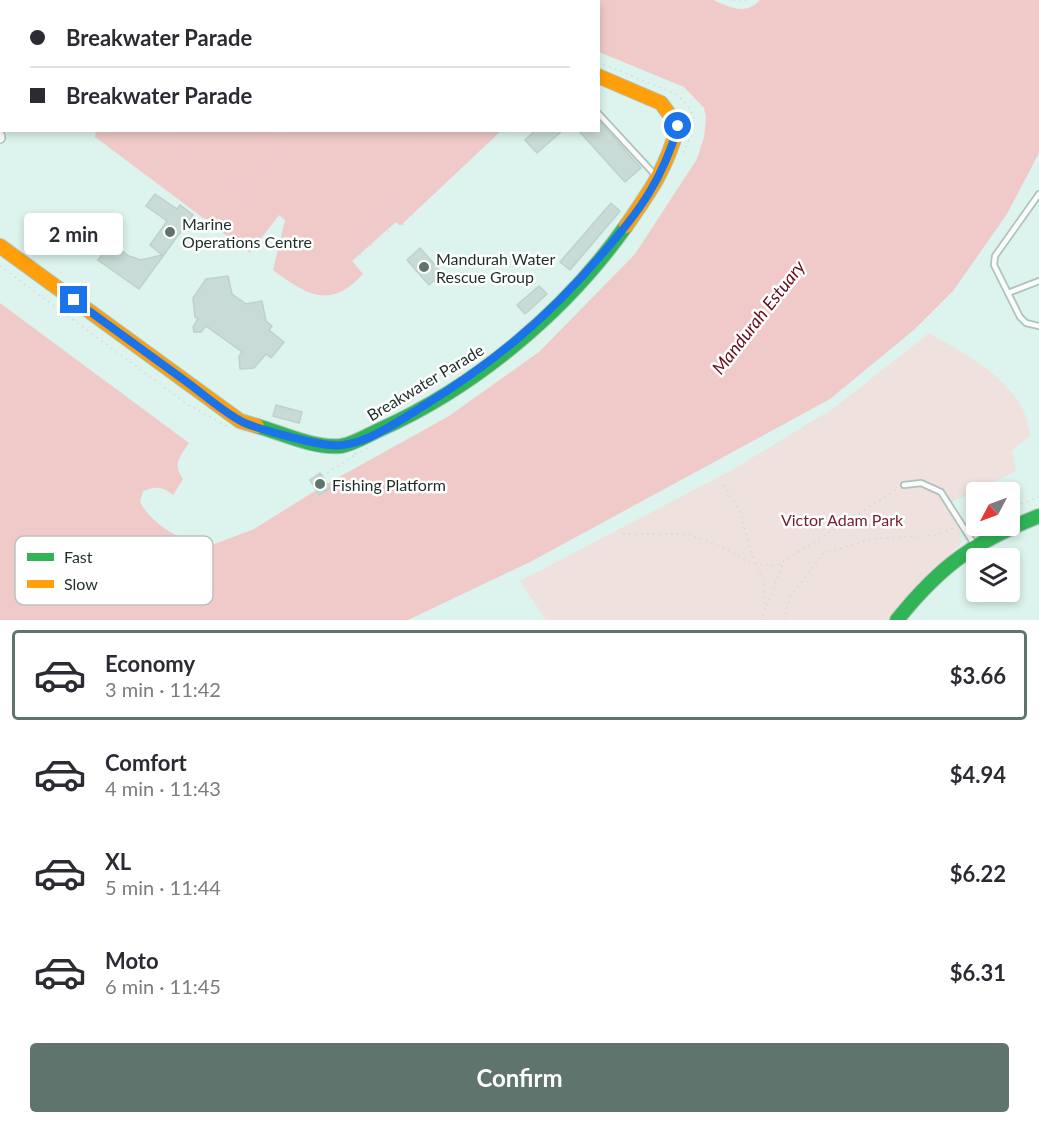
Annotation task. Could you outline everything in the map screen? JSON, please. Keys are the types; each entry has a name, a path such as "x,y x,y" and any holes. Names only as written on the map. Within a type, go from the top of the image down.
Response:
{"street":[{"name":"Breakwater Parade","path":"0,246 240,421 320,444 342,446 403,419 440,397 490,363 531,330 567,296 616,238 659,180 669,158 678,126 660,103 600,77"},
{"path":"897,620 929,580 974,544 1039,516"}],"lane":[{"path":"600,114 659,180"},
{"path":"1039,194 995,256 994,265 1026,323 1039,326"},
{"path":"1035,202 1039,207"},
{"path":"1008,293 1039,281"},
{"path":"904,485 921,483 940,492 974,544"}],"path":[{"path":"733,0 748,0"},
{"path":"600,63 676,94 686,103 692,111 695,126 679,162"},
{"path":"161,132 276,219"},
{"path":"267,132 285,146"},
{"path":"247,197 295,132"},
{"path":"407,132 456,173"},
{"path":"387,188 414,217"},
{"path":"379,197 404,225"},
{"path":"364,204 389,232"},
{"path":"351,222 373,247"},
{"path":"339,232 363,258"},
{"path":"0,266 187,404 229,428"},
{"path":"317,478 378,443"},
{"path":"348,453 358,453"},
{"path":"724,485 741,513 763,579 766,608"},
{"path":"623,534 689,534 756,563 776,566 904,485"},
{"path":"1020,504 1039,497"},
{"path":"784,620 790,597 824,553 873,538 937,536 966,524"},
{"path":"761,620 783,562"}],"green space":[{"name":"Victor Adam Park","path":"929,333 979,363 1001,381 1022,408 1031,435 1012,451 1016,471 993,482 966,482 966,495 946,505 960,530 961,544 919,583 889,620 546,620 520,581 732,470 834,408"}],"water":[{"name":"Mandurah Estuary","path":"600,0 713,0 743,9 749,8 760,0 1039,0 1039,153 1007,214 953,291 915,329 830,399 532,561 408,620 0,620 0,303 189,443 178,461 178,469 183,479 173,495 162,488 151,488 143,491 140,502 152,518 178,536 15,536 15,605 213,605 213,545 254,529 323,486 449,416 539,352 635,254 697,159 704,137 706,117 704,108 684,87 600,52"},
{"path":"96,132 500,132 400,226 396,222 352,261 363,274 340,292 329,295 308,292 273,270 285,220 279,215 250,253 95,137"}],"building":[{"path":"600,122 641,168 625,182 580,132 600,132"},
{"path":"534,132 561,132 537,153 525,140"},
{"name":"Marine Operations Centre","path":"155,194 177,209 180,205 193,215 139,289 98,260 111,243 129,256 141,260 162,255 150,245 167,221 146,206"},
{"path":"611,203 620,211 570,270 560,262"},
{"name":"Mandurah Water Rescue Group","path":"420,248 442,273 429,285 407,260"},
{"path":"228,276 232,294 246,304 262,301 266,321 272,326 269,330 284,342 271,358 266,354 254,368 240,369 239,356 242,352 206,326 201,332 194,332 193,327 198,319 195,317 193,298 206,279"},
{"path":"539,286 547,294 525,314 517,305"},
{"path":"276,405 302,412 299,423 273,416"},
{"name":"Fishing Platform","path":"320,473 330,488 319,495 310,480"}],"traffic: fast":[{"path":"257,426 310,443 341,446 415,412 450,392 516,344 575,288 626,226"},
{"path":"897,620 929,584 960,557 996,535 1039,516"}],"traffic: slow":[{"path":"600,77 661,103 678,126 657,179 626,226"},
{"path":"0,246 240,421 257,426"}],"place":[{"name":"Marine Operations Centre","path":"170,232"},
{"name":"Mandurah Water Rescue Group","path":"424,267"},
{"name":"Fishing Platform","path":"320,484"}],"route":[{"path":"74,300 240,421 320,444 342,446 403,419 440,397 490,363 531,330 567,296 623,230 659,180 669,158 678,126"}]}
